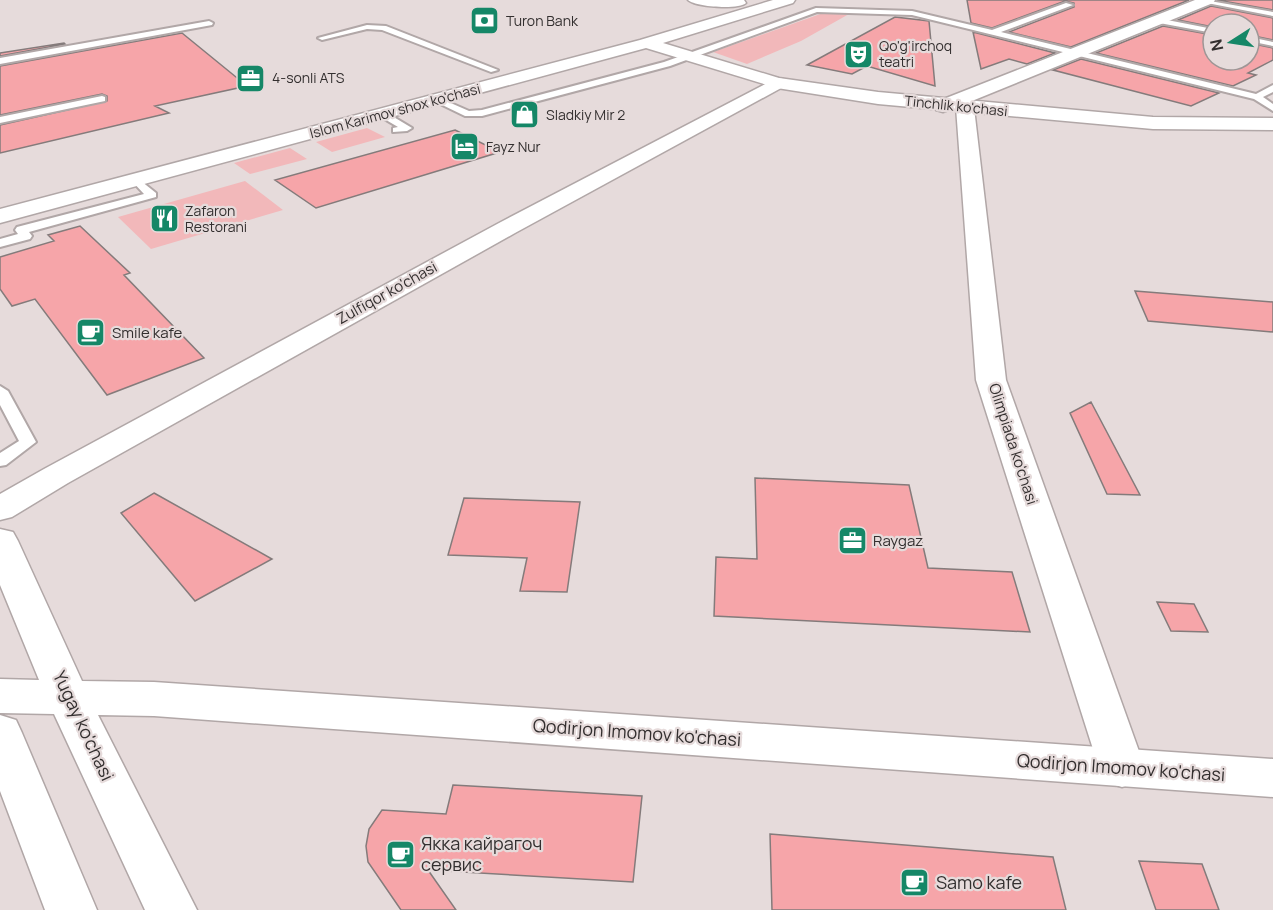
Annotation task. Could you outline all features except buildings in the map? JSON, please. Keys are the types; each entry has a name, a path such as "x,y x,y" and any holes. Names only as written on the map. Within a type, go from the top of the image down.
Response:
{"street":[{"path":"695,0 744,2"},
{"path":"954,107 1076,52 1208,0"},
{"name":"Islom Karimov shox ko'chasi","path":"11,194 494,70 744,2"},
{"name":"Islom Karimov shox ko'chasi","path":"0,216 646,44 783,2"},
{"name":"Tinchlik ko'chasi","path":"646,44 777,83 878,98 954,107 1153,123 1273,124"},
{"name":"Zulfiqor ko'chasi","path":"0,509 66,470 496,233 777,83"},
{"name":"Olimpiada ko'chasi","path":"954,107 991,380 1122,768"},
{"name":"Yugay ko'chasi","path":"0,541 68,697 171,910"},
{"name":"Qodirjon Imomov ko'chasi","path":"0,696 166,700 1273,778"},
{"path":"0,733 72,910"}],"lane":[{"path":"1208,0 1273,14"},
{"path":"783,2 816,10 912,13 1257,97 1273,108"},
{"path":"994,32 1069,5"},
{"path":"437,100 468,114 482,113 686,57 816,10"},
{"path":"1157,20 1201,29"},
{"path":"0,61 209,23"},
{"path":"322,39 377,27 494,70"},
{"path":"1257,97 1273,88"},
{"path":"0,120 102,99"},
{"path":"384,115 408,128 396,130"},
{"path":"0,243 26,236 21,230 152,195 136,180"},
{"path":"0,391 28,442 0,461"}],"shaded area":[{"path":"826,12 849,14 801,41 747,64 713,52"},
{"path":"367,128 385,137 332,152 316,142"},
{"path":"290,148 307,159 250,174 234,163"},
{"path":"245,181 283,210 151,249 118,217"}],"place":[{"name":"Turon Bank","path":"485,21"},
{"name":"Qo'g'irchoq teatri","path":"858,54"},
{"name":"4-sonli ATS","path":"251,78"},
{"name":"Sladkiy Mir 2","path":"525,115"},
{"name":"Fayz Nur","path":"465,147"},
{"name":"Zafaron Restorani","path":"164,219"},
{"name":"Smile kafe","path":"91,333"},
{"name":"Raygaz","path":"852,541"},
{"name":"Якка кайрагоч сервис","path":"400,854"},
{"name":"Samo kafe","path":"915,883"}]}
